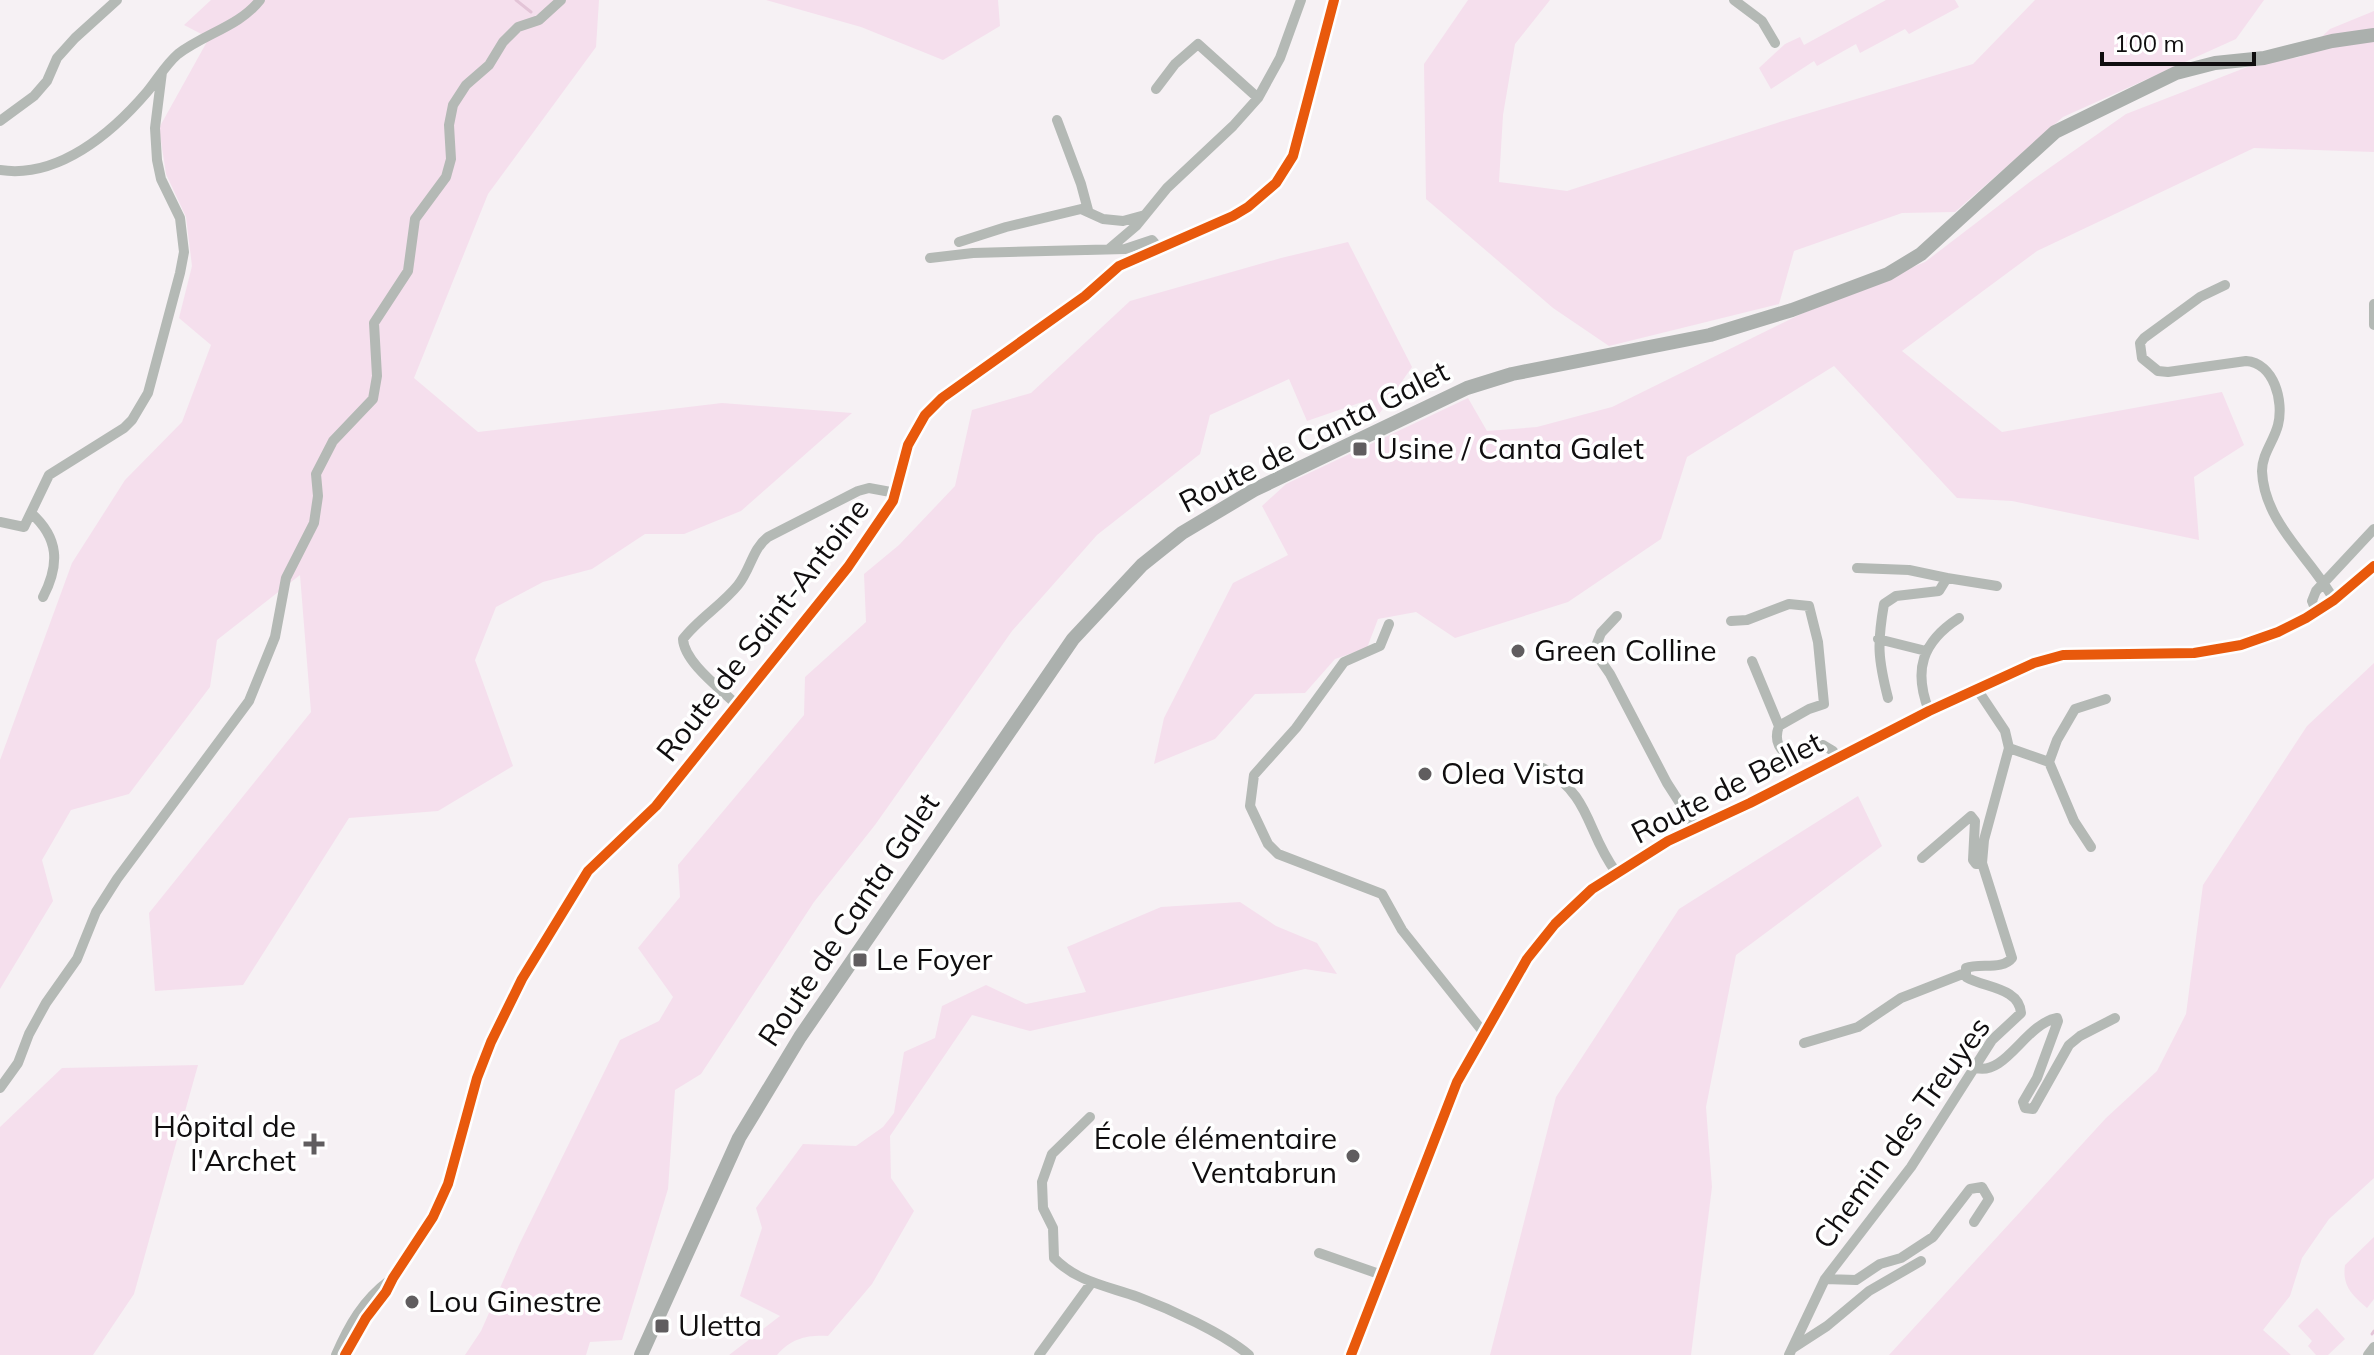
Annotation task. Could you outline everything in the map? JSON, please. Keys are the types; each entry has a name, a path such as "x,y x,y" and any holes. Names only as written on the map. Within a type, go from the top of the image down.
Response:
{"main road":[{"name":"Route de Canta Galet","path":"641,1355 739,1138 800,1037 1073,639 1142,565 1182,533 1254,490 1467,388 1512,374 1710,335 1778,315 1888,274 1921,254 2055,132 2176,73 2215,63 2264,58 2332,41 2374,35"}],"street":[{"path":"0,121 34,96 47,81 57,58 117,0"},
{"path":"0,170 22,171 48,165 89,145 144,95 174,57 192,43 250,13 260,0"},
{"path":"0,1088 18,1063 46,1003 77,959 96,912 117,879 249,701 275,637 286,578 314,523 318,496 316,474 333,441 373,399 377,376 374,323 408,271 415,219 446,177 451,159 449,125 453,105 466,85 489,65 503,42 518,27 539,20 561,0"},
{"path":"1109,249 1150,212 1167,188 1258,98 1280,58 1301,0"},
{"name":"Route de Saint-Antoine","path":"336,1355 350,1323 386,1292 442,1199 483,1061 517,989 588,871 656,806 848,567 888,510 917,425 942,398 1085,296 1119,266 1241,212 1264,195 1293,156 1334,0"},
{"path":"1734,0 1762,21 1775,43"},
{"path":"1156,89 1175,64 1198,44 1258,98"},
{"path":"0,522 24,527 49,475 129,424 148,393 184,252 180,218 161,179 157,160 155,128 162,72"},
{"path":"1057,120 1088,210"},
{"path":"959,242 1081,209 1103,219 1123,221 1150,212"},
{"path":"930,258 973,253 1125,249 1152,240 1158,247"},
{"path":"2225,285 2200,297 2144,338 2140,343 2142,358 2158,371 2168,372 2246,361 2254,361 2266,370 2273,379 2280,414 2262,468 2265,490 2274,513 2334,600"},
{"path":"2374,304 2374,325"},
{"path":"737,705 689,657 683,647 683,639 738,585 757,546 768,537 858,491 869,488 896,493"},
{"path":"31,513 52,536 53,577 43,597"},
{"path":"2316,611 2313,596 2374,529"},
{"name":"Route de Bellet","path":"1351,1355 1448,1103 1484,1033 1536,947 1575,904 1616,872 1668,841 1929,711 2034,663 2063,655 2194,653 2241,645 2289,627 2316,611 2374,566"},
{"path":"1857,568 1909,570 1997,586"},
{"path":"1888,698 1878,659 1884,604 1896,596 1939,591 1947,578"},
{"path":"1731,621 1747,620 1789,604 1809,606 1818,642 1824,704 1779,726"},
{"path":"1617,616 1601,633 1594,651 1610,674 1662,774 1696,828"},
{"path":"1929,711 1920,672 1926,651 1942,629 1959,618"},
{"path":"1389,624 1380,646 1344,662 1296,728 1254,775 1250,806 1268,844 1278,854 1382,894 1402,930 1484,1033"},
{"path":"1878,639 1926,651"},
{"path":"1752,661 1779,726 1776,736 1779,747 1795,755 1823,745 1833,751 1837,759"},
{"path":"1977,689 2005,731 2009,748 2049,762"},
{"path":"2091,847 2074,821 2049,762 2057,740 2075,709 2106,699"},
{"name":"Chemin des Treuyes","path":"1790,1352 1825,1279 1911,1167 1992,1040 2019,1017 2019,1002 2007,993 1974,982 1965,973 1966,968 1971,966 2004,965 2012,958 1982,863 1984,840 2009,748"},
{"path":"1543,768 1559,778 1578,797 1599,846 1616,872"},
{"path":"1922,858 1971,816 1975,821 1973,860 1976,864 1982,863"},
{"path":"1804,1043 1858,1027 1901,998 1965,973"},
{"path":"1976,1068 1986,1070 1995,1066 2026,1036 2057,1018 2055,1033 2037,1078 2023,1102 2025,1108 2033,1109 2069,1045 2115,1018"},
{"path":"1090,1117 1052,1154 1041,1187 1043,1208 1054,1231 1054,1258 1067,1271 1164,1308 1249,1355"},
{"path":"1825,1279 1856,1280 1880,1264 1901,1258 1933,1237 1970,1189 1982,1187 1989,1199 1974,1222"},
{"path":"1319,1253 1382,1275"},
{"path":"1790,1352 1869,1291 1921,1261"},
{"path":"1039,1355 1092,1282"},
{"name":"Route de Saint-Antoine","path":"345,1355 363,1314"},
{"path":"2368,1355 2374,1347"}],"shaded area":[{"path":"211,0 599,0 596,47 488,194 414,378 478,432 722,403 852,413 741,511 684,534 645,534 592,569 543,582 496,607 475,660 513,766 438,811 349,818 243,985 155,991 149,913 311,712 300,575 217,640 210,687 129,794 71,810 42,860 53,901 0,989 0,760 72,563 125,480 182,422 211,345 179,318 192,266 186,217 166,174 159,128 209,38 184,25"},
{"path":"766,0 998,0 1000,26 943,60 861,27"},
{"path":"1468,0 1550,0 1515,44 1503,115 1499,182 1567,191 1973,64 2035,0 2264,0 2236,39 2063,117 1955,212 1902,213 1794,251 1779,304 1609,346 1553,308 1426,199 1424,64"},
{"path":"1886,0 1955,0 1959,7 1909,34 1905,29 1860,53 1856,44 1817,66 1814,61 1771,89 1759,68 1785,44 1800,37 1804,45"},
{"path":"2374,11 2374,152 2254,148 2037,251 1902,351 2002,432 2222,392 2244,445 2194,477 2199,540 2012,501 1957,498 1834,366 1687,457 1661,539 1568,602 1455,638 1416,612 1378,619 1367,648 1335,659 1305,693 1255,694 1215,739 1154,764 1164,718 1233,583 1288,555 1262,506 1286,484 1468,398 1487,431 1537,427 1612,407 1801,314 1925,262 2126,114 2255,64 2300,57 2330,29"},
{"path":"1348,242 1412,367 1377,417 1362,402 1307,421 1289,379 1210,415 1200,454 1097,535 1012,631 875,825 814,902 701,1074 675,1090 668,1189 622,1340 590,1342 586,1355 465,1355 481,1331 519,1245 620,1040 659,1021 673,997 638,948 680,897 678,865 804,715 805,677 866,622 864,574 899,545 955,486 972,410 1031,393 1130,301"},
{"path":"2374,663 2374,1178 2329,1219 2302,1258 2290,1296 2263,1330 2291,1355 1889,1355 2106,1118 2157,1071 2186,1014 2203,885 2307,726"},
{"path":"1858,796 1882,846 1736,955 1706,1107 1712,1187 1691,1355 1490,1355 1556,1097 1679,909"},
{"path":"1240,902 1276,926 1317,943 1337,974 1305,969 1030,1031 972,1015 890,1136 891,1178 914,1211 872,1284 828,1336 800,1339 777,1355 729,1355 780,1316 740,1296 762,1228 756,1208 803,1144 856,1146 883,1127 894,1113 904,1052 935,1038 942,1006 986,985 1026,1004 1086,992 1067,947 1161,907"},
{"path":"198,1065 134,1294 93,1355 0,1355 0,1127 62,1068"},
{"path":"2374,1237 2374,1299 2367,1308 2349,1290 2345,1265"},
{"path":"2317,1308 2345,1339 2328,1355 2316,1355 2308,1346 2312,1341 2298,1326"}],"waterway":[{"path":"516,0 531,12"}],"cycle path":[{"path":"345,1355 433,1217 448,1184 477,1078 491,1042 522,979 588,871 656,806 848,567 893,501 908,445 925,415 942,398 1085,296 1119,266 1233,216 1276,183 1293,156 1334,0"},
{"path":"1351,1355 1457,1082 1527,959 1555,924 1592,889 1668,841 1750,803 1929,711 2034,663 2063,655 2194,653 2241,645 2306,618 2334,600 2374,566"}],"place":[{"name":"Usine / Canta Galet","path":"1360,449"},
{"name":"Green Colline","path":"1518,651"},
{"name":"Olea Vista","path":"1425,774"},
{"name":"Le Foyer","path":"860,960"},
{"name":"Hôpital de l'Archet","path":"314,1144"},
{"name":"École élémentaire Ventabrun","path":"1353,1156"},
{"name":"Lou Ginestre","path":"412,1302"},
{"name":"Uletta","path":"662,1326"}]}
